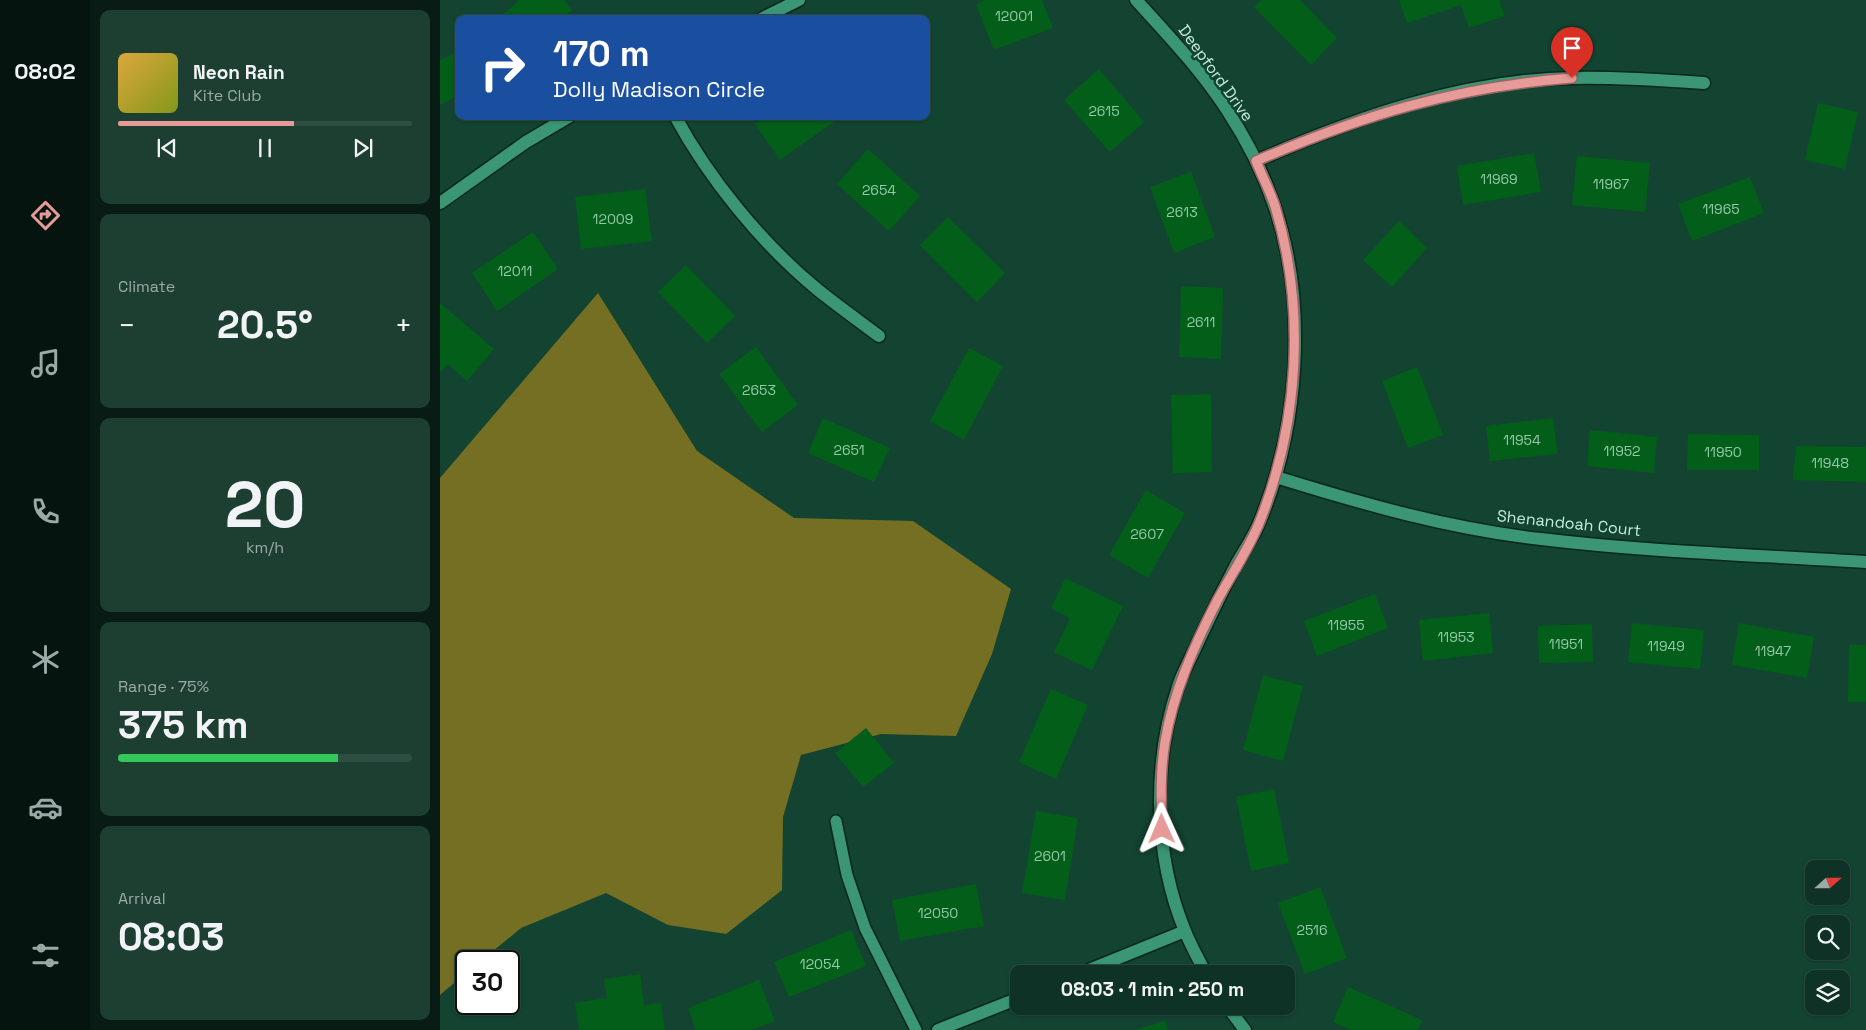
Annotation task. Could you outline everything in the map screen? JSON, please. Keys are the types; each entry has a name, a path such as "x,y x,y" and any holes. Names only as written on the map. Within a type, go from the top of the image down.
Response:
{"street":[{"path":"769,15 799,0"},
{"name":"Deepford Drive","path":"1136,0 1184,53 1211,89 1227,111 1256,161 1275,205 1288,260 1294,315 1294,371 1290,416 1276,477 1259,523 1216,603 1178,686 1164,743 1161,781 1162,829 1167,867 1185,932 1202,965"},
{"path":"1256,161 1332,129 1394,108 1466,91 1524,81 1572,78 1704,83"},
{"path":"440,203 526,142 563,120"},
{"path":"679,120 719,184 769,244 817,289 879,336"},
{"name":"Shenandoah Court","path":"1276,477 1371,506 1451,525 1540,539 1866,562"},
{"path":"1102,965 1185,932"},
{"path":"938,1030 1010,1002"},
{"path":"1234,1015 1245,1030"}],"lane":[{"path":"836,821 847,875 865,928 916,1030"}],"shaded area":[{"path":"598,293 697,451 794,518 913,521 1011,589 992,654 956,736 881,734 801,755 783,817 782,890 726,934 668,925 606,893 521,928 494,950 455,950 455,982 440,995 440,478"}],"building":[{"path":"520,0 564,0 572,10 566,15 502,15"},
{"path":"986,0 1042,0 1053,28 994,50 976,4"},
{"path":"1261,0 1300,0 1337,38 1311,65 1254,7"},
{"path":"1399,0 1499,0 1505,16 1469,28 1461,5 1407,23"},
{"path":"455,53 455,97 440,105 440,60"},
{"path":"1099,69 1144,122 1110,152 1064,100"},
{"path":"1818,103 1858,112 1845,169 1805,160"},
{"path":"760,120 836,120 780,160 755,124"},
{"path":"868,149 920,196 889,231 837,184"},
{"path":"1534,153 1541,192 1463,205 1457,166"},
{"path":"1577,156 1650,163 1645,212 1572,205"},
{"path":"1191,172 1215,237 1174,253 1150,187"},
{"path":"1750,177 1764,213 1692,241 1678,204"},
{"path":"645,189 652,241 581,249 575,197"},
{"path":"948,217 1005,273 977,302 920,245"},
{"path":"1399,221 1427,248 1392,287 1363,260"},
{"path":"533,232 558,269 497,311 472,273"},
{"path":"686,265 735,316 707,343 658,292"},
{"path":"1181,286 1223,288 1221,359 1179,357"},
{"path":"440,303 494,349 467,381 448,364 440,373"},
{"path":"756,347 798,405 762,432 719,374"},
{"path":"969,348 1003,366 964,440 930,421"},
{"path":"1417,367 1443,435 1408,448 1382,381"},
{"path":"1211,394 1212,472 1173,473 1171,395"},
{"path":"823,418 890,448 874,482 808,453"},
{"path":"1553,418 1558,454 1490,461 1486,426"},
{"path":"1590,430 1657,437 1654,473 1587,466"},
{"path":"1688,434 1759,435 1759,470 1687,470"},
{"path":"1796,446 1866,447 1866,482 1793,480"},
{"path":"1146,490 1185,513 1148,578 1109,555"},
{"path":"1065,578 1123,606 1092,670 1054,652 1070,618 1051,608"},
{"path":"1375,594 1388,628 1317,656 1304,621"},
{"path":"1489,613 1493,653 1423,661 1419,620"},
{"path":"1632,623 1704,630 1700,669 1628,662"},
{"path":"1739,623 1814,637 1807,678 1732,665"},
{"path":"1592,624 1593,662 1539,663 1538,626"},
{"path":"1849,645 1866,645 1866,702 1848,702"},
{"path":"1263,675 1303,686 1283,761 1243,750"},
{"path":"1051,689 1088,705 1056,779 1019,762"},
{"path":"866,728 894,763 863,787 835,753"},
{"path":"1274,789 1289,863 1251,871 1236,797"},
{"path":"1036,811 1078,818 1065,900 1022,893"},
{"path":"976,884 984,926 900,941 892,900"},
{"path":"1320,887 1347,958 1305,974 1278,903"},
{"path":"851,930 866,966 789,997 774,962"},
{"path":"640,974 644,1005 661,1003 665,1030 579,1030 575,1003 607,998 604,979"},
{"path":"759,980 775,1021 751,1030 696,1030 688,1008"},
{"path":"1348,987 1422,1020 1418,1030 1351,1030 1333,1022"},
{"path":"1165,1021 1168,1030 1135,1030"}],"route":[{"path":"1162,829 1161,781 1164,743 1178,686 1216,603 1259,523 1276,477 1290,416 1294,371 1294,315 1288,260 1275,205 1256,161 1324,132 1394,108 1466,91 1524,81 1572,78"}]}
